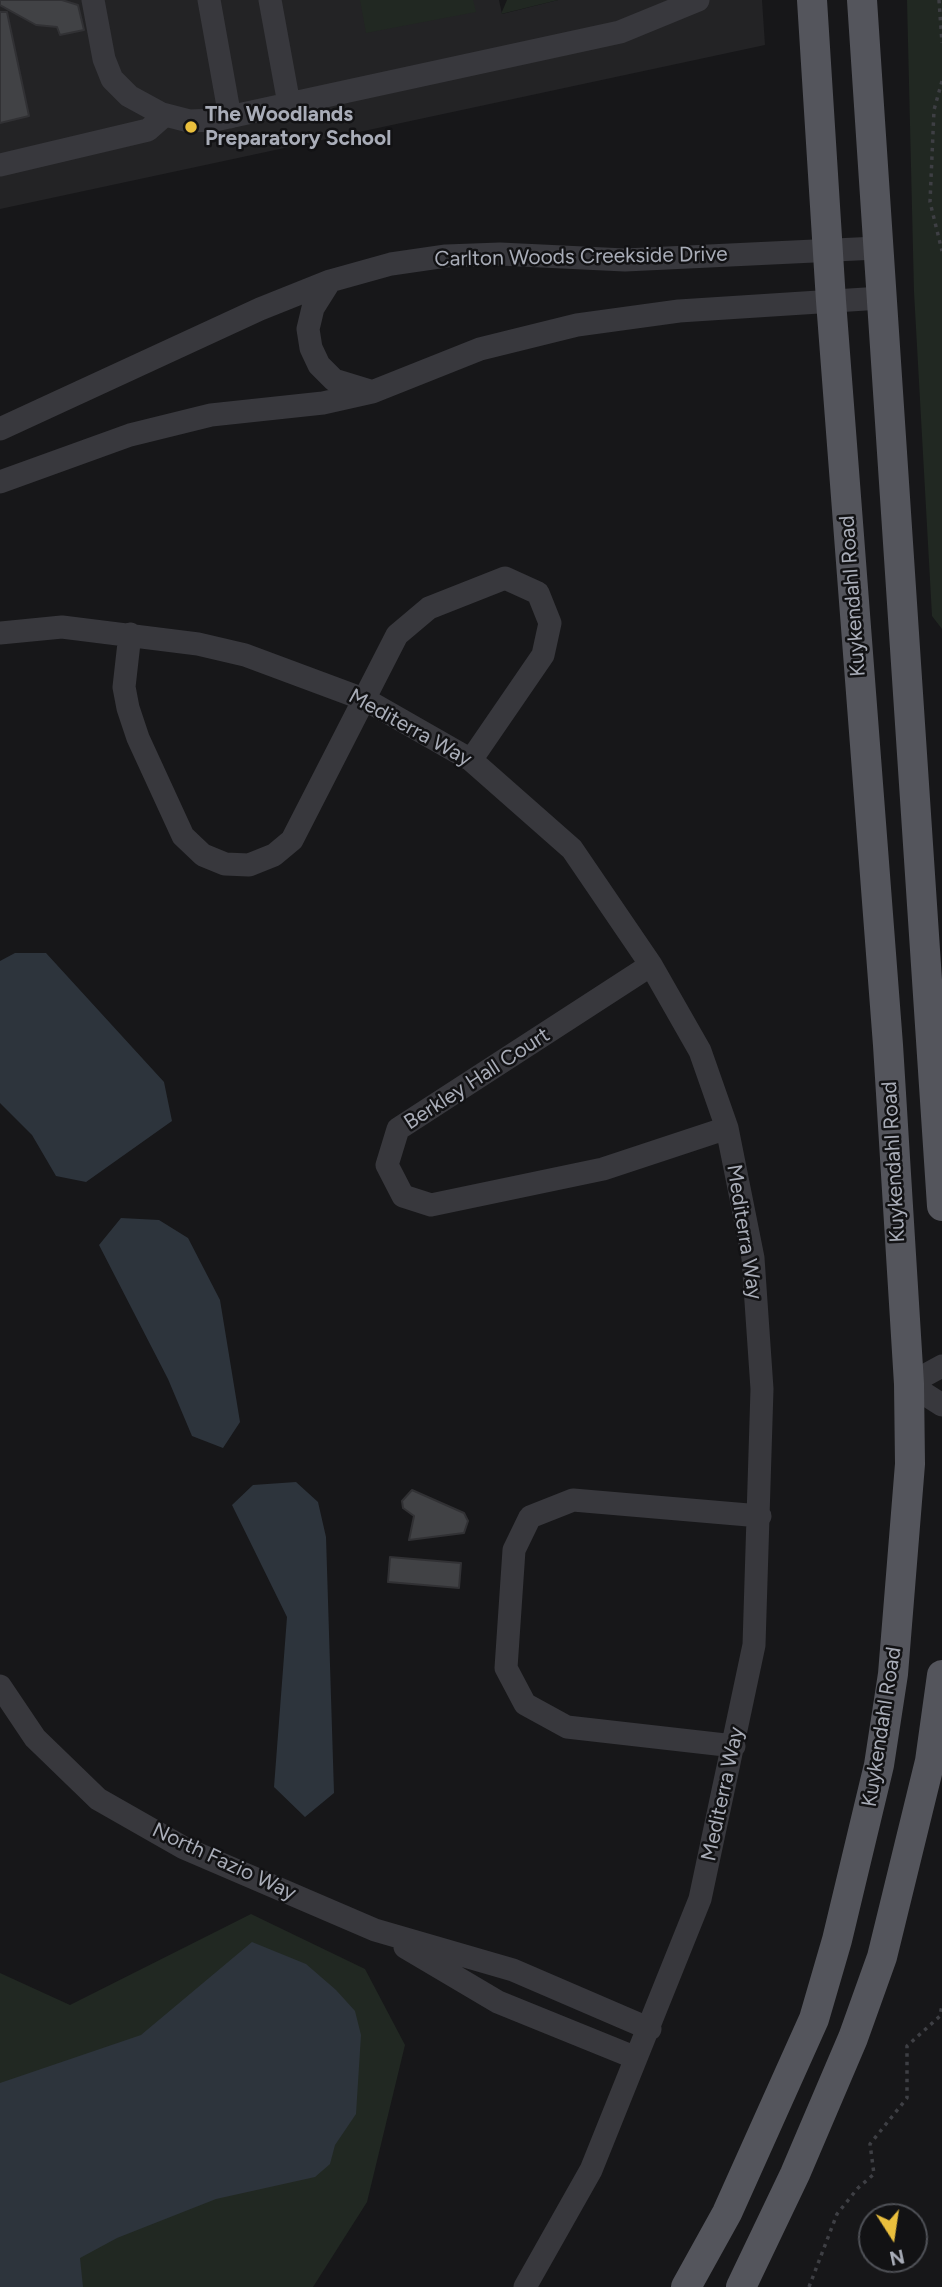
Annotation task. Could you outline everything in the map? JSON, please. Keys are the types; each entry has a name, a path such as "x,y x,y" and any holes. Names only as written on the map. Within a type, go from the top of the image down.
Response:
{"main road":[{"name":"Kuykendahl Road","path":"686,2287 727,2213 814,2019 857,1864 879,1765 893,1674 910,1464 909,1384 888,1045 827,251 812,0"},
{"path":"862,0 942,1206"},
{"path":"741,2287 806,2149 853,2038 882,1957 930,1761 942,1675"}],"street":[{"path":"93,0 104,59 112,79 129,96 165,115 189,121 230,117 621,32 698,0"},
{"path":"209,0 230,117"},
{"path":"270,0 289,104"},
{"path":"0,164 148,130 165,115"},
{"name":"Carlton Woods Creekside Drive","path":"0,429 260,309 330,281 391,264 446,256 499,254 615,260 877,248"},
{"path":"330,281 313,308 308,330 311,348 319,365 334,380 372,392"},
{"path":"0,482 157,428 211,415 323,403 372,392 480,349 577,325 679,311 881,298"},
{"path":"130,634 124,687 138,738 183,836 203,855 225,864 249,865 274,855 292,840 397,635 429,608 505,578 538,593 550,623 543,655 471,760"},
{"name":"Mediterra Way","path":"0,634 62,627 198,643 246,654 366,700 471,760 572,849 651,965 700,1051 727,1128 753,1258 762,1389 754,1644 700,1899 650,2029 591,2170 525,2287"},
{"name":"Berkley Hall Court","path":"651,965 398,1129 387,1165 403,1196 431,1205 603,1169 727,1128"},
{"path":"942,1366 909,1384 942,1405"},
{"path":"734,1746 567,1727 525,1704 506,1668 514,1550 530,1517 573,1500 760,1516"},
{"name":"North Fazio Way","path":"0,1686 35,1738 98,1799 184,1848 375,1930 513,1970 650,2029"},
{"name":"North Fazio Way","path":"375,1930 498,2002 636,2058"}],"path":[{"path":"939,0 942,43"},
{"path":"942,81 934,110 930,202 942,251"},
{"path":"809,2287 837,2214 858,2188 874,2174 870,2144 906,2098 906,2046 940,2016 942,2006"}],"shaded area":[{"name":"The Woodlands Preparatory School","path":"0,0 499,0 502,14 558,0 762,0 765,45 0,209"},
{"path":"360,0 473,0 476,12 366,33"},
{"path":"507,0 558,0 501,14"},
{"path":"907,0 942,0 942,629 932,616 914,292"},
{"path":"15,953 46,953 164,1082 172,1121 86,1182 56,1176 32,1135 0,1103 0,961"},
{"path":"121,1218 159,1220 188,1238 220,1300 240,1422 223,1448 192,1436 168,1379 99,1245"},
{"path":"296,1482 318,1502 326,1537 334,1793 305,1817 274,1787 287,1617 232,1505 253,1485"},
{"path":"251,1914 365,1969 405,2045 367,2202 313,2287 0,2287 0,1973 70,2005"},
{"path":"252,1942 306,1964 355,2011 361,2035 356,2114 335,2145 330,2164 315,2177 216,2199 117,2238 80,2258 83,2287 0,2287 0,2083 141,2035"}],"building":[{"path":"0,0 62,0 78,5 84,30 60,35 57,27 36,25 0,5"},
{"path":"0,12 7,12 29,116 0,123"},
{"path":"412,1490 464,1513 468,1521 464,1533 409,1540 414,1516 403,1508 402,1501"},
{"path":"390,1557 461,1563 459,1588 388,1582"}],"place":[{"name":"The Woodlands Preparatory School","path":"191,127"}]}
